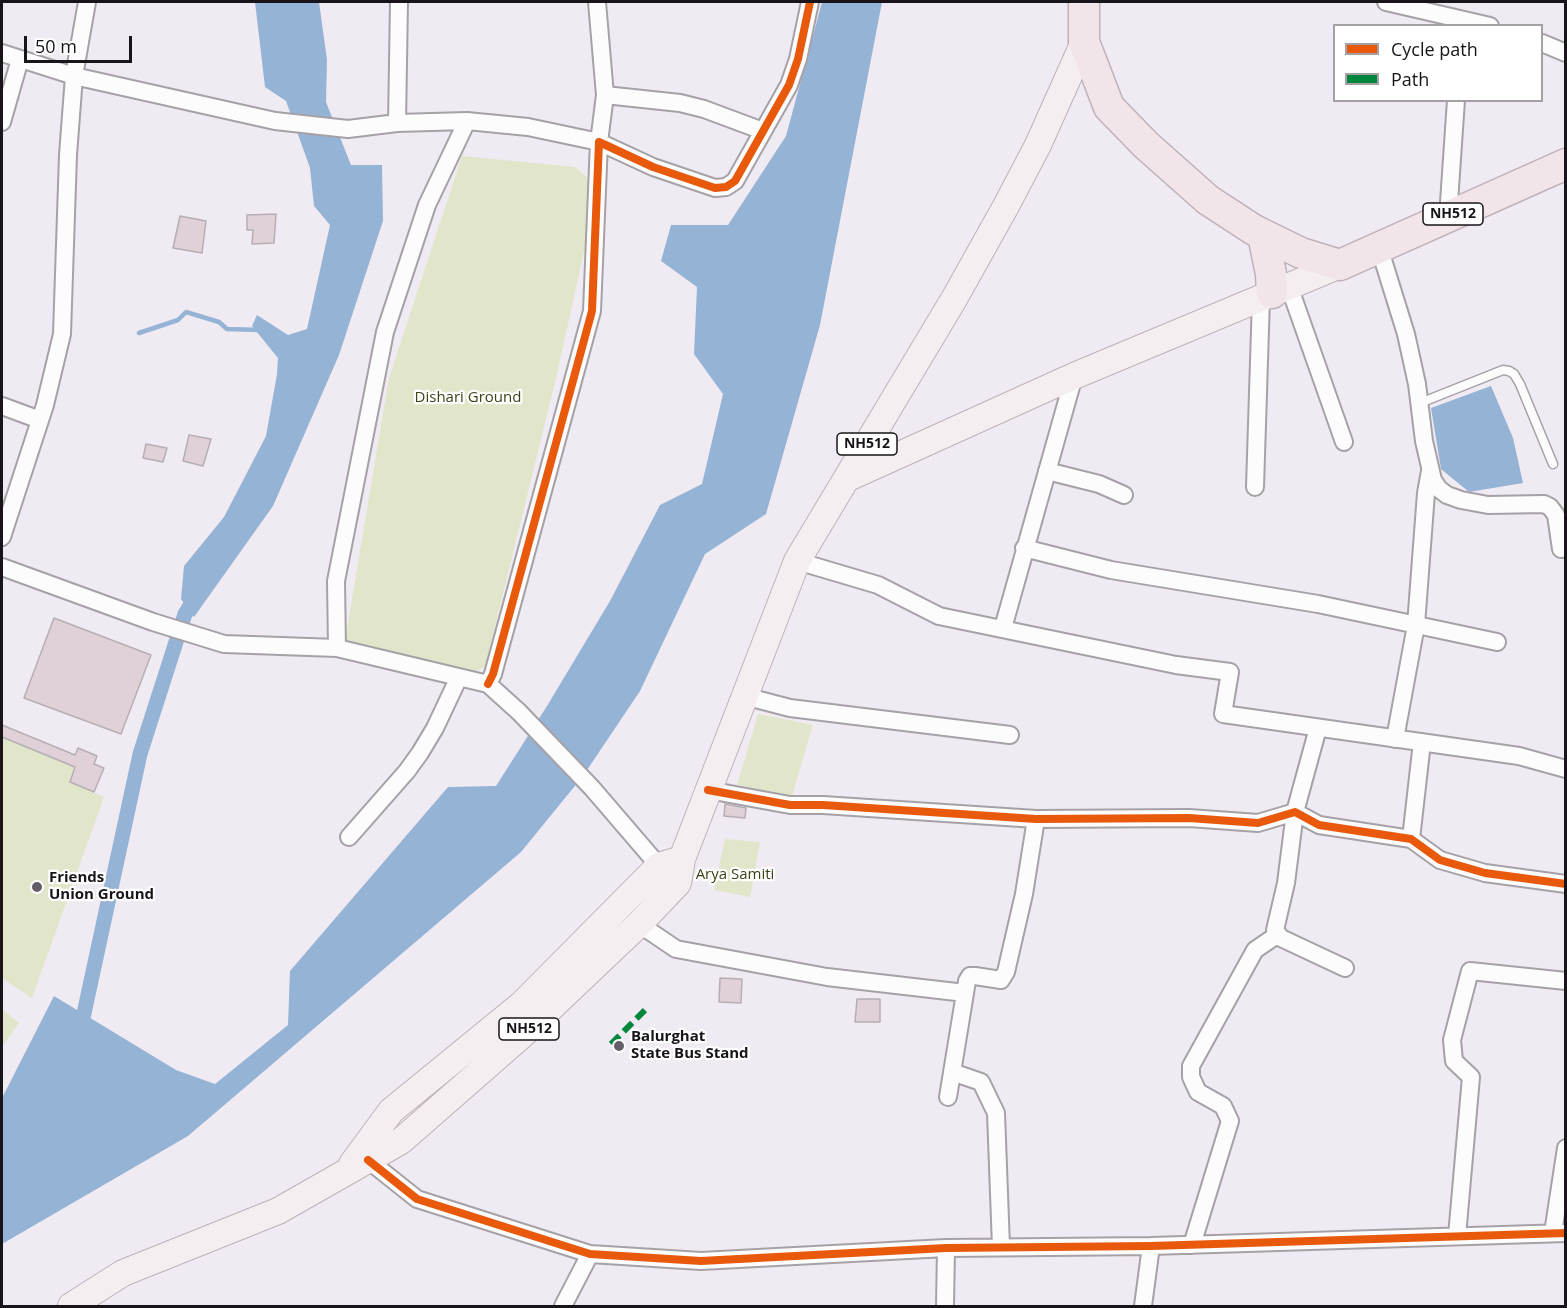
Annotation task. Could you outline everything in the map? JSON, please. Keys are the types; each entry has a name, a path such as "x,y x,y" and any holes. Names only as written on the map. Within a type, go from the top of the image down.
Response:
{"highway":[{"name":"NH512","path":"1084,2 1084,42 1109,107 1146,145 1208,200 1263,235 1301,253 1340,265 1566,164"},
{"path":"1263,235 1274,292"}],"main road":[{"name":"NH512","path":"71,1306 123,1273 278,1211 400,1141 521,1036 639,924 678,883 670,863 708,790 797,561 948,309 1006,206 1038,145 1084,42"},
{"path":"846,479 1074,376 1340,265"},
{"path":"357,1166 391,1112 522,1004 670,863"}],"street":[{"path":"2,530 40,420 62,334 68,154 74,76 87,2"},
{"path":"397,123 399,2"},
{"path":"488,684 493,674 592,311 599,142 605,95 597,2"},
{"path":"2,53 74,76 275,121 348,129 397,123 467,121 528,126 599,142 653,167 715,188 726,187 735,181 789,85 798,59 810,2"},
{"path":"1394,2 1460,22 1475,24"},
{"path":"1543,43 1566,53"},
{"path":"2,122 20,59"},
{"path":"605,95 680,103 704,109 764,131"},
{"path":"1448,217 1454,151 1455,102"},
{"path":"337,648 336,581 385,332 427,204 467,121"},
{"path":"1379,248 1406,334 1433,480 1439,489 1461,500 1488,506 1544,504 1550,507 1556,515 1561,549"},
{"path":"1274,292 1344,442"},
{"path":"1255,487 1274,292"},
{"path":"1003,628 1074,376"},
{"path":"2,406 40,420"},
{"path":"1047,471 1099,484 1124,495"},
{"path":"1395,739 1416,625 1426,494 1430,471"},
{"path":"1024,548 1111,570 1318,604 1497,642"},
{"path":"797,561 878,585 939,616 1176,665 1230,672 1223,714 1519,756 1566,769"},
{"path":"2,567 153,622 224,644 337,648 488,684 670,863"},
{"path":"349,837 408,771 435,728 459,677"},
{"path":"744,696 790,708 1010,735"},
{"path":"1276,935 1276,924 1290,862 1294,812 1318,728"},
{"path":"1411,839 1422,742"},
{"path":"708,790 790,805 1036,819 1189,818 1258,823 1294,812 1319,825 1411,839 1440,860 1485,873 1566,884"},
{"path":"948,1097 965,993 970,976 995,980 1004,978 1017,931 1036,819"},
{"path":"639,924 676,949 827,977 965,993"},
{"path":"1276,935 1345,968"},
{"path":"1192,1245 1230,1121 1223,1106 1198,1092 1191,1077 1191,1066 1255,950 1276,935"},
{"path":"1457,1236 1471,1077 1454,1061 1452,1040 1470,971 1566,981"},
{"path":"952,1072 981,1082 996,1113 1001,1247"},
{"path":"357,1166 417,1199 590,1254 701,1261 946,1248 1192,1245 1559,1233 1566,1148"},
{"path":"1143,1306 1151,1246"},
{"path":"945,1306 946,1248"},
{"path":"563,1306 590,1254"}],"lane":[{"path":"1420,403 1503,370 1509,371 1515,374 1520,384 1553,464"}],"green space":[{"name":"Dishari Ground","path":"462,156 575,167 598,187 558,370 485,667 464,675 344,647 389,378"},
{"path":"758,714 813,725 792,796 737,785"},
{"name":"Friends Union Ground","path":"2,737 75,767 70,782 104,797 32,998 2,978"},
{"name":"Arya Samiti","path":"725,839 760,842 750,897 714,890"},
{"path":"2,1009 19,1023 2,1047"}],"water":[{"path":"255,2 319,2 327,60 326,102 351,165 382,165 383,221 339,355 273,506 194,617 181,599 184,566 224,517 266,436 278,358 252,326 257,315 288,335 307,329 330,225 314,206 310,168 286,101 265,87"},
{"path":"822,2 882,2 820,325 766,514 705,554 640,691 583,776 521,852 188,1136 2,1244 2,1098 54,996 176,1070 215,1084 288,1025 290,971 448,787 496,786 610,601 660,505 702,484 723,394 694,354 697,287 661,261 671,225 728,225 786,136"},
{"path":"1491,386 1513,438 1523,483 1469,492 1441,469 1431,408"}],"building":[{"path":"276,214 274,243 252,244 253,230 247,230 247,215"},
{"path":"180,216 206,221 202,253 173,248"},
{"path":"189,435 211,439 203,466 183,461"},
{"path":"146,444 167,448 163,462 143,458"},
{"path":"54,618 151,655 121,734 24,698"},
{"path":"2,725 75,755 78,748 97,756 94,764 104,768 94,792 70,782 75,767 2,737"},
{"path":"725,804 746,808 745,818 724,816"},
{"path":"720,978 742,979 741,1003 719,1002"},
{"path":"857,999 880,999 880,1022 855,1022"}],"waterway":[{"path":"139,333 178,320 186,312 219,322 227,329 259,330"},
{"path":"80,1032 140,754 185,614 198,593"}],"marked path":[{"path":"611,1044 648,1007"}],"cycle path":[{"path":"488,684 493,674 592,311 599,142 653,167 715,188 726,187 735,181 789,85 798,59 810,2"},
{"path":"708,790 790,805 823,805 1036,819 1189,818 1258,823 1295,812 1319,825 1411,839 1440,860 1485,873 1566,884"},
{"path":"368,1160 417,1199 590,1254 701,1261 946,1248 1151,1246 1566,1233"}],"place":[{"name":"Friends Union Ground","path":"37,887"},
{"name":"Balurghat State Bus Stand","path":"619,1046"}]}
